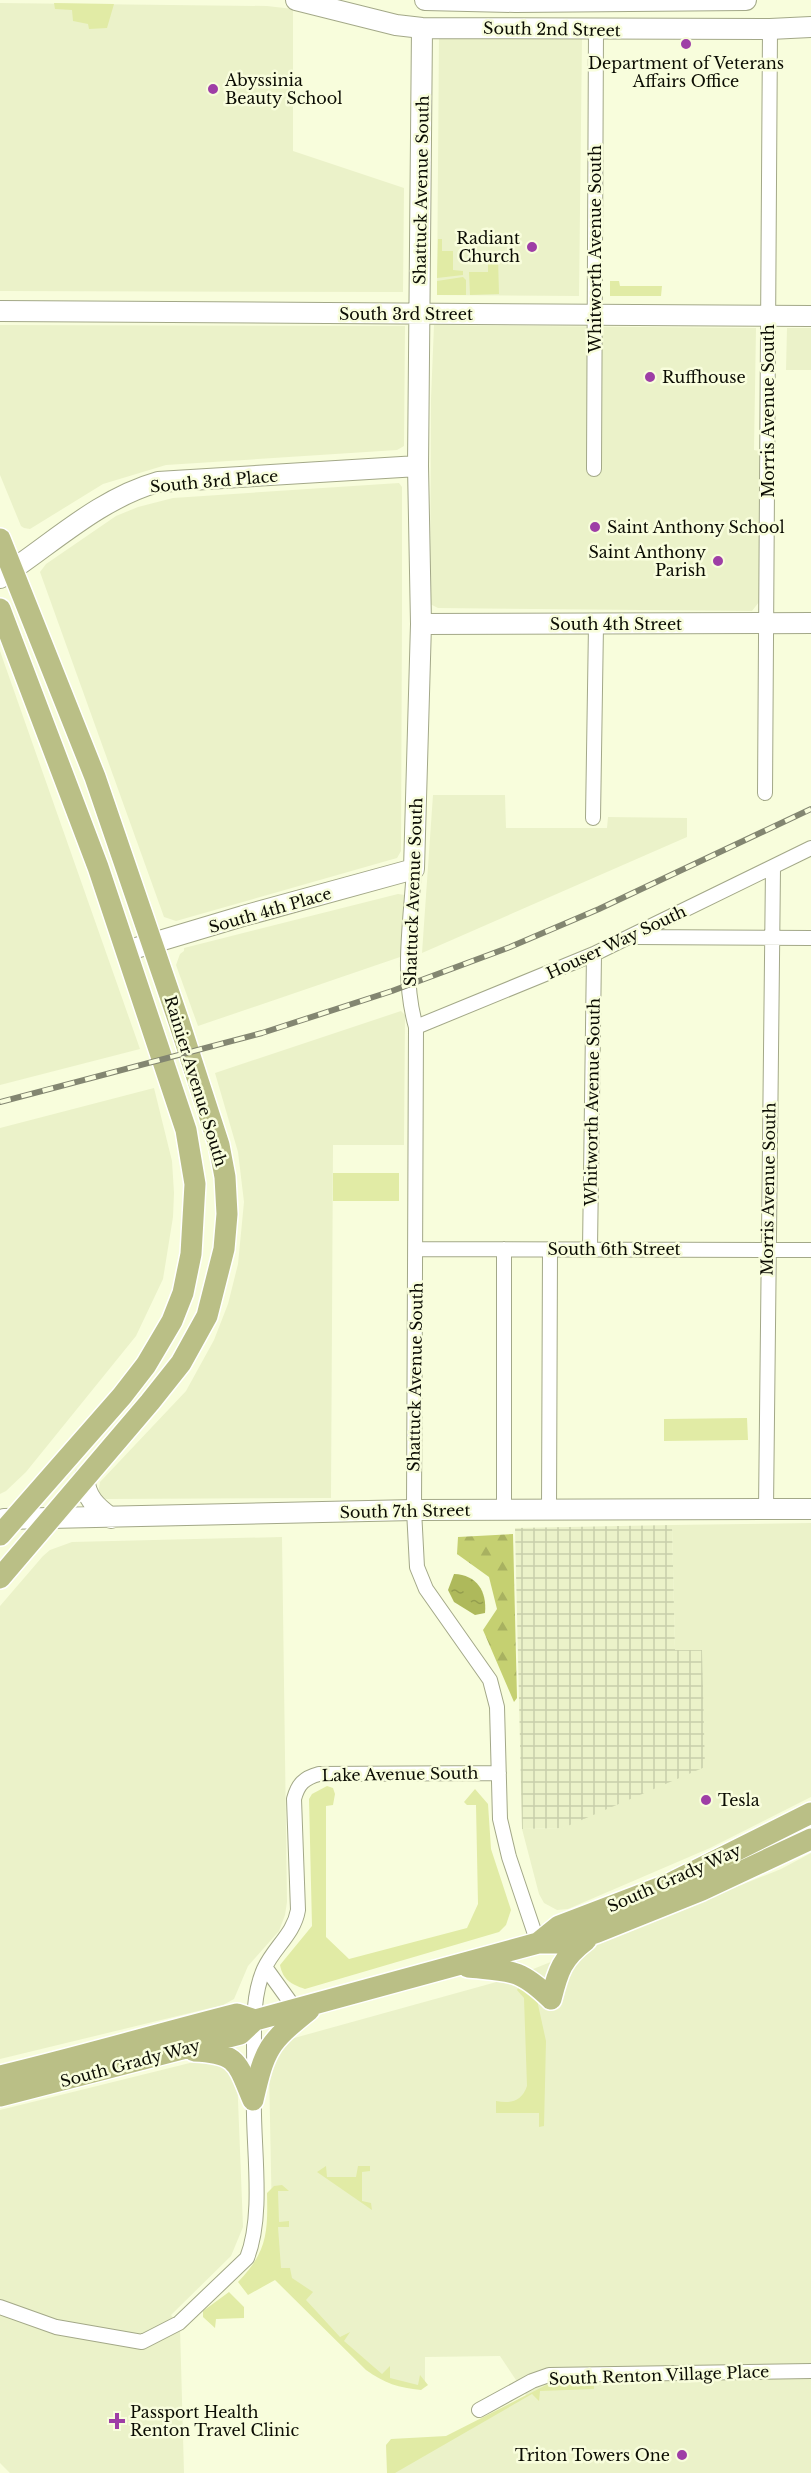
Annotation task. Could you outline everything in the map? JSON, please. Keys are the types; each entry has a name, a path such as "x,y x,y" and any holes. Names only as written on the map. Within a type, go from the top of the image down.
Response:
{"main road":[{"name":"Rainier Avenue South","path":"0,539 7,574 104,803 219,1146 227,1194 224,1249 207,1316 181,1363 0,1578"},
{"name":"Rainier Avenue South","path":"0,609 98,867 186,1130 195,1184 191,1254 183,1293 172,1321 146,1365 115,1404 8,1519 0,1535"},
{"name":"South Grady Way","path":"538,1943 559,1926 669,1884 811,1813"},
{"path":"765,1861 767,1853 775,1843 810,1825 811,1822"},
{"path":"722,1881 725,1869 755,1851 759,1839"},
{"name":"South Grady Way","path":"0,2096 240,2034 255,2020 538,1943 568,1943 722,1881 811,1839"},
{"path":"455,1966 516,1973 534,1983 551,1999 565,1958 595,1933"},
{"path":"254,2100 262,2061 270,2046 306,2007"},
{"name":"South Grady Way","path":"0,2076 80,2057 128,2041 237,2014 255,2020"},
{"path":"175,2050 215,2052 228,2056 240,2067 254,2100"}],"street":[{"name":"South 2nd Street","path":"296,0 396,25 422,27 596,29 811,27"},
{"name":"South 2nd Street","path":"425,0 597,2 746,0"},
{"name":"Shattuck Avenue South","path":"422,27 418,466 420,594 430,624 408,973 416,1027 414,1510 417,1567 426,1589 490,1680 497,1707 500,1819 538,1943"},
{"name":"Whitworth Avenue South","path":"594,469 596,29"},
{"name":"Morris Avenue South","path":"765,793 770,29"},
{"name":"South 3rd Street","path":"0,311 811,316"},
{"name":"South 3rd Place","path":"7,574 112,500 132,490 158,482 418,466"},
{"name":"South 4th Street","path":"430,624 811,623"},
{"path":"593,818 596,625"},
{"name":"Houser Way South","path":"416,1027 594,954 811,848"},
{"name":"Morris Avenue South","path":"766,1509 767,1250 773,868"},
{"name":"South 4th Place","path":"126,951 414,869"},
{"path":"630,937 811,938"},
{"name":"Whitworth Avenue South","path":"590,1249 594,954"},
{"name":"South 6th Street","path":"416,1249 811,1250"},
{"path":"504,1249 504,1511"},
{"path":"549,1511 550,1249"},
{"path":"84,1478 88,1496 95,1506 111,1518"},
{"name":"South 7th Street","path":"8,1519 414,1510 811,1509"},
{"name":"Lake Avenue South","path":"0,2307 56,2327 142,2342 179,2323 247,2258 255,2219 256,1996 265,1966 297,1920 294,1799 297,1788 307,1778 319,1774 499,1773"},
{"path":"265,1966 306,2007"},
{"name":"South Renton Village Place","path":"478,2410 532,2381 549,2375 811,2371"}],"shaded area":[{"path":"0,3 267,6 293,9 293,151 404,188 403,292 0,291"},
{"path":"54,3 114,4 107,28 89,29 88,24 73,21 72,10 55,9"},
{"path":"439,37 582,38 579,296 437,295"},
{"path":"438,239 442,239 442,251 453,251 453,270 463,271 463,275 437,278"},
{"path":"488,253 494,253 498,258 499,294 470,295 469,272 488,272"},
{"path":"463,277 466,280 466,295 437,295 437,281"},
{"path":"610,281 619,281 620,286 662,286 661,296 610,296"},
{"path":"0,325 405,326 404,446 397,450 166,465 103,484 30,529 24,528 21,526 0,475"},
{"name":"Saint Anthony School","path":"434,325 756,328 754,450 759,451 759,602 752,611 438,608 430,604 431,399"},
{"path":"787,328 811,328 811,370 786,370"},
{"path":"399,483 402,487 401,851 397,858 176,921 164,917 40,572 46,564 116,516 138,507 173,498"},
{"path":"0,651 140,1049 0,1085"},
{"path":"433,795 505,795 506,828 607,828 608,817 687,818 687,837 422,953"},
{"path":"398,894 405,895 403,956 198,1026 176,965 184,948"},
{"path":"401,1011 405,1015 404,1145 333,1145 331,1498 102,1499 98,1494 100,1482 186,1391 214,1340 228,1304 238,1264 244,1202 238,1152 215,1073"},
{"path":"154,1088 172,1161 174,1193 173,1217 163,1279 136,1336 26,1472 0,1494 0,1128"},
{"path":"333,1173 399,1173 399,1201 333,1201"},
{"path":"747,1418 748,1440 664,1441 664,1419"},
{"path":"811,1523 811,1797 710,1848 568,1909 557,1910 544,1903 539,1894 522,1829 563,1828 702,1650 675,1650 672,1525"},
{"path":"672,1525 675,1650 702,1650 705,1767 563,1828 522,1829 515,1528"},
{"path":"282,1537 287,1902 279,1931 248,1966 234,1999 223,2005 0,2059 0,1606 43,1556 50,1550 72,1542"},
{"path":"327,1786 333,1788 335,1794 333,1805 326,1806 326,1937 349,1959 467,1928 478,1904 476,1805 467,1805 464,1802 475,1789 488,1804 491,1849 511,1910 506,1925 499,1932 305,1989 288,1981 280,1965 312,1926 309,1799 312,1794"},
{"path":"811,1853 811,2473 392,2473 526,2395 500,2356 425,2357 425,2386 400,2385 369,2367 273,2271 269,2069 287,2040 511,1978 781,1869"},
{"path":"522,1980 537,2000 546,2041 544,2126 539,2127 539,2113 496,2113 496,2101 515,2100 522,2095 527,2086 524,1998 517,1990"},
{"path":"214,2057 237,2075 243,2227 231,2256 171,2315 180,2327 184,2473 10,2473 0,2463 0,2110"},
{"path":"326,2166 327,2177 356,2177 358,2166 370,2166 370,2171 362,2172 362,2201 371,2203 372,2210 317,2172"},
{"path":"282,2185 289,2191 278,2191 279,2222 289,2221 289,2227 278,2227 281,2268 290,2268 292,2278 313,2292 306,2300 340,2337 350,2332 344,2341 382,2374 390,2366 390,2378 418,2385 420,2375 428,2385 421,2390 392,2384 366,2370 275,2280 248,2295 238,2282 255,2261 264,2241 267,2193 274,2186"},
{"path":"229,2292 244,2307 244,2318 216,2319 215,2328 203,2317 203,2311"},
{"path":"550,2383 594,2383 594,2389 540,2391 539,2401 532,2394 395,2473 387,2473 386,2445 391,2439 446,2436"}],"green space":[{"path":"513,1534 517,1698 514,1702 483,1630 497,1609 489,1577 457,1554 458,1537"}],"water":[{"path":"454,1574 469,1577 479,1586 484,1598 485,1613 475,1615 454,1602 448,1590"}],"railway":[{"path":"0,1102 262,1033 392,991 510,947 599,909 811,809"}],"place":[{"name":"Department of Veterans Affairs Office","path":"686,44"},
{"name":"Abyssinia Beauty School","path":"213,89"},
{"name":"Radiant Church","path":"532,247"},
{"name":"Ruffhouse","path":"650,377"},
{"name":"Saint Anthony School","path":"595,527"},
{"name":"Saint Anthony Parish","path":"718,561"},
{"name":"Tesla","path":"706,1800"},
{"name":"Passport Health Renton Travel Clinic","path":"117,2421"},
{"name":"Triton Towers One","path":"682,2455"}]}
